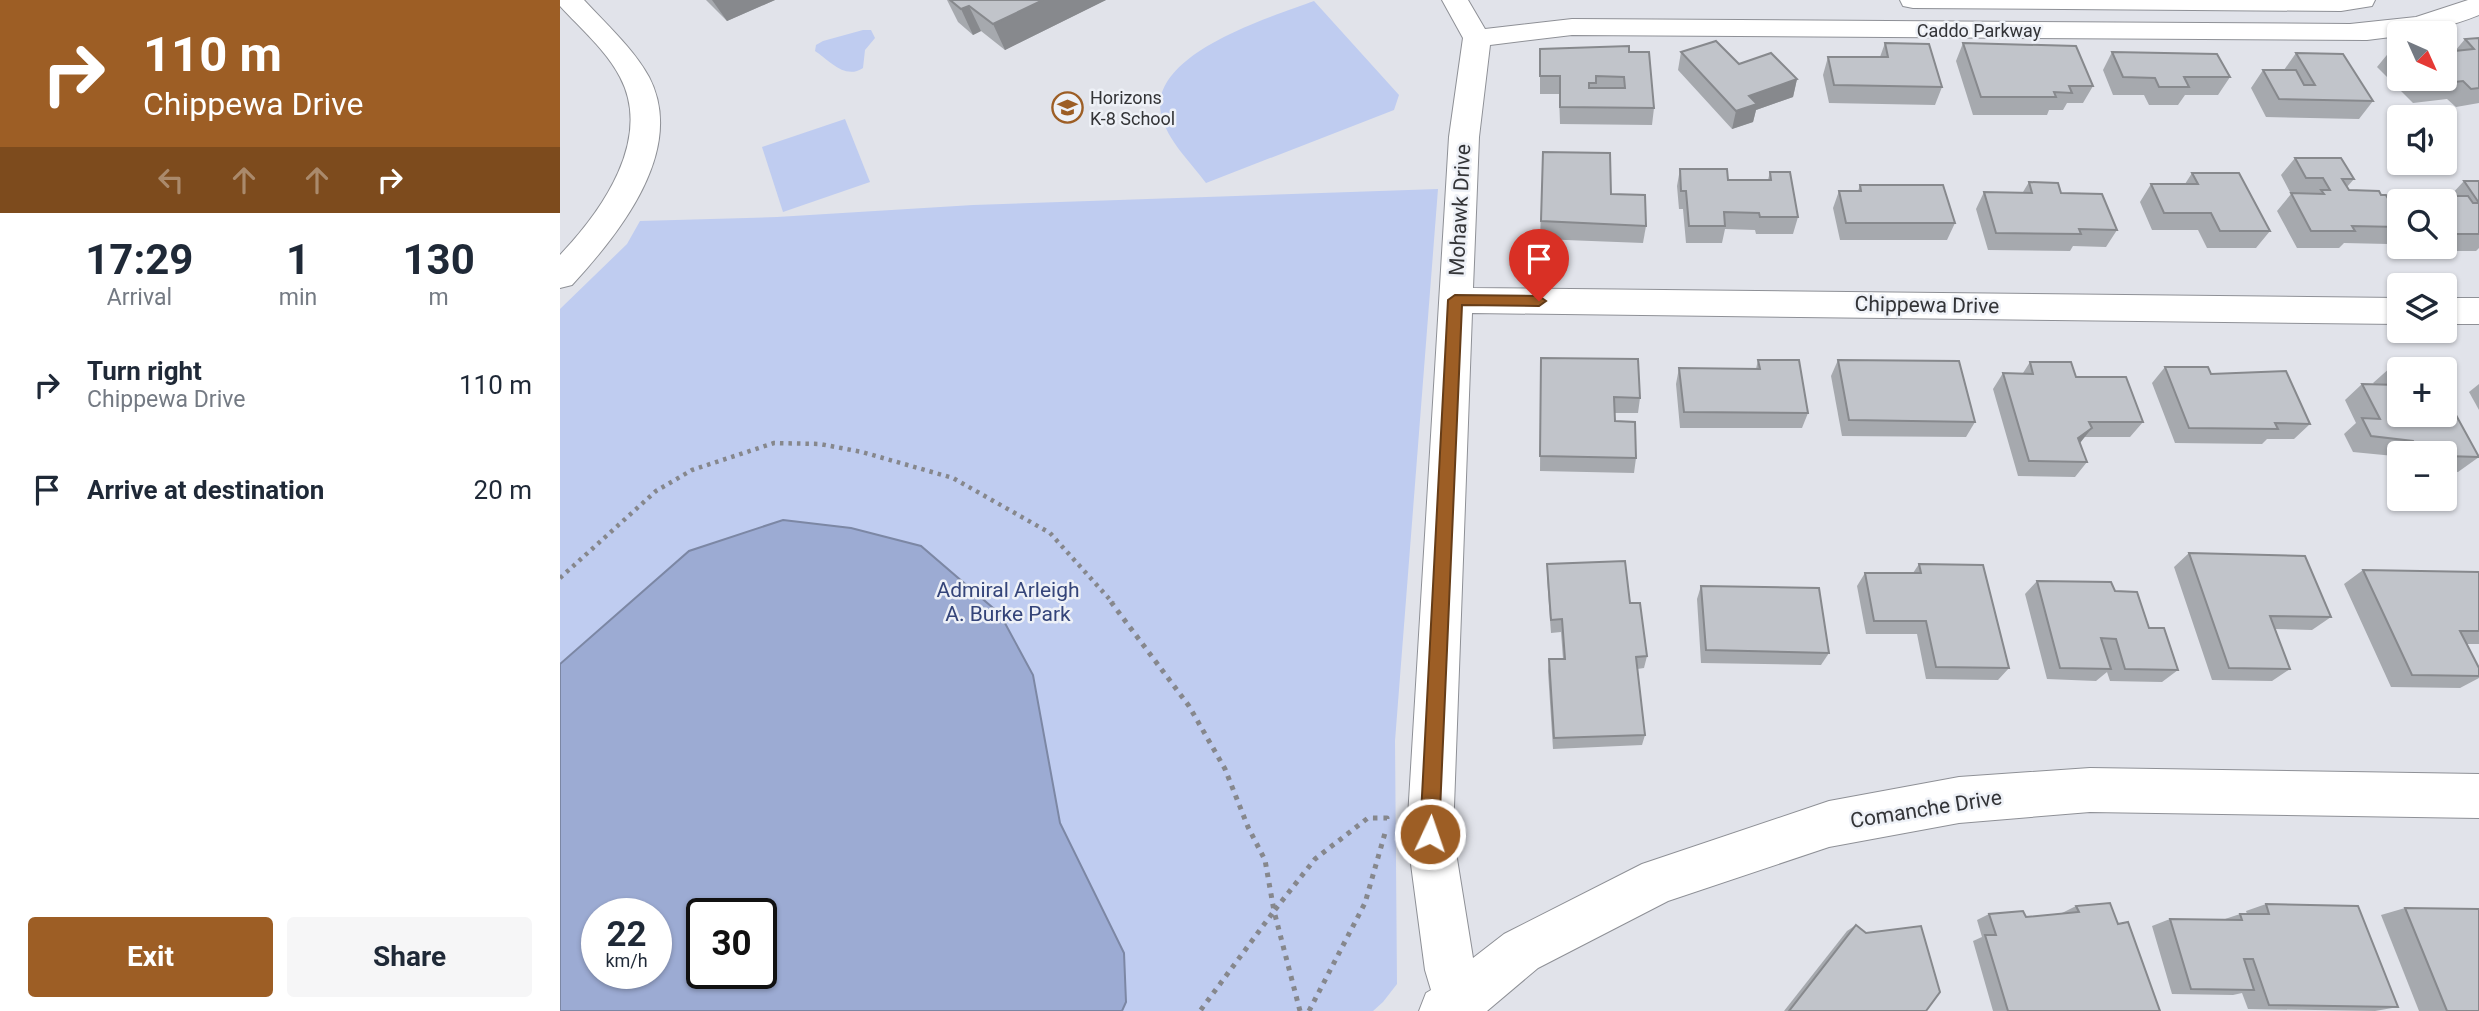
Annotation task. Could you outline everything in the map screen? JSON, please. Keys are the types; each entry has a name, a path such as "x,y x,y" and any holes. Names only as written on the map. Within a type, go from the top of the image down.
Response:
{"street":[{"path":"560,276 611,216 635,171 643,139 645,109 636,79 569,0"},
{"path":"1455,0 1477,38"},
{"name":"Caddo Parkway","path":"1913,0 2341,3 2362,0"},
{"name":"Caddo Parkway","path":"1477,38 1573,26 2361,32 2427,24 2479,5"},
{"name":"Mohawk Drive","path":"1454,1007 1430,834 1464,137 1477,38"},
{"name":"Chippewa Drive","path":"1455,300 2387,311"},
{"path":"2457,311 2479,312"},
{"name":"Comanche Drive","path":"1454,1007 1521,951 1660,881 1829,824 1959,800 2090,790 2479,796"}],"path":[{"path":"560,578 656,491 692,470 774,443 820,444 862,452 953,478 1051,533 1096,582 1145,644 1189,706 1225,769 1248,827 1265,860 1274,911 1300,1011"},
{"path":"1200,1011 1315,859 1368,818 1387,818 1381,859 1358,919 1309,1011"}],"green space":[{"path":"1314,1 1399,95 1394,110 1206,183 1176,146 1163,121 1161,98 1170,77 1189,59 1213,43 1269,17"},
{"path":"871,30 875,38 865,50 863,68 844,71 815,51 816,45 823,41"},
{"path":"845,119 870,182 783,212 762,147"},
{"name":"Admiral Arleigh A. Burke Park","path":"1438,189 1395,741 1397,984 1373,1011 560,1011 560,309 627,244 640,221 777,217 973,205"}],"shaded area":[{"path":"783,520 851,528 921,546 1000,614 1033,675 1060,823 1124,953 1126,1002 1122,1011 560,1011 560,664 689,551"}],"building":[{"path":"950,0 1043,0 993,24 969,6 961,9"},
{"path":"2479,38 2479,88 2471,89 2463,81 2457,82 2457,51 2474,49 2465,39"},
{"path":"1716,41 1739,64 1771,53 1797,79 1749,96 1757,104 1736,111 1681,52"},
{"path":"1885,43 1929,44 1942,87 1834,85 1828,57 1888,57"},
{"path":"1963,43 2076,46 2093,86 2069,86 2072,93 2054,92 2056,97 1981,97"},
{"path":"1629,46 1629,52 1649,52 1654,108 1560,107 1560,76 1540,76 1540,49","holes":["1596,76 1624,77 1625,88 1589,88 1589,83 1596,83"]},
{"path":"2112,52 2217,54 2230,77 2184,77 2189,87 2159,87 2155,78 2123,77"},
{"path":"2296,53 2343,54 2373,101 2279,99 2263,70 2296,70 2304,85 2315,85"},
{"path":"1543,152 1610,153 1611,194 1645,195 1646,226 1541,221"},
{"path":"2295,158 2341,158 2354,179 2342,179 2349,190 2379,191 2381,195 2386,195 2387,227 2352,226 2355,231 2311,231 2291,193 2324,194 2321,190 2330,190 2323,178 2306,178"},
{"path":"1680,169 1727,169 1728,180 1771,180 1770,172 1790,172 1798,217 1760,217 1759,213 1724,212 1725,226 1689,226 1686,191 1681,191"},
{"path":"2192,173 2239,173 2270,231 2220,231 2211,213 2164,213 2151,184 2198,184"},
{"path":"2464,181 2479,181 2479,203"},
{"path":"2029,182 2058,183 2061,193 2102,194 2117,230 2079,229 2081,234 1996,233 1984,192 2032,193"},
{"path":"1860,185 1943,185 1955,223 1846,223 1839,191 1861,191"},
{"path":"2457,196 2468,196 2473,203 2479,203 2479,234 2457,234"},
{"path":"1541,358 1638,359 1640,398 1614,397 1615,421 1635,422 1636,458 1540,456"},
{"path":"1758,360 1799,360 1808,413 1684,412 1679,368 1760,369"},
{"path":"1838,360 1959,361 1975,422 1849,420"},
{"path":"2030,362 2071,362 2076,377 2126,377 2143,422 2089,422 2092,428 2078,438 2087,462 2029,461 2003,373 2033,374"},
{"path":"2165,367 2208,367 2211,374 2286,371 2310,424 2275,423 2278,429 2189,428"},
{"path":"2362,384 2387,385 2387,427 2457,427 2457,417 2479,457 2457,456 2457,441 2413,441 2371,436 2362,418 2380,419"},
{"path":"2189,553 2305,556 2331,617 2270,616 2290,669 2229,668"},
{"path":"1625,561 1630,603 1640,603 1647,656 1636,657 1645,735 1554,738 1549,659 1565,659 1562,619 1551,620 1547,564"},
{"path":"1919,564 1983,565 2009,668 1936,667 1926,621 1874,621 1865,573 1921,573"},
{"path":"2363,570 2479,572 2479,631 2460,631 2479,668 2479,676 2412,675"},
{"path":"2037,581 2111,582 2115,591 2137,592 2149,628 2164,628 2178,670 2125,669 2116,639 2101,638 2111,669 2060,668"},
{"path":"1701,586 1819,588 1829,653 1706,650"},
{"path":"2110,903 2118,924 2128,922 2160,1011 2008,1011 1985,935 1996,935 1989,914 2023,911 2026,917 2079,912 2076,906"},
{"path":"2266,904 2358,906 2398,1007 2269,1005 2253,959 2244,959 2254,990 2191,989 2170,919 2242,920 2240,914 2269,914"},
{"path":"2405,908 2479,909 2479,1011 2447,1011"},
{"path":"1856,925 1866,933 1921,926 1940,992 1926,1011 1789,1011"}],"place":[{"name":"Horizons K-8 School","path":"1067,107"}],"route":[{"path":"1430,834 1455,300 1539,301"}]}
